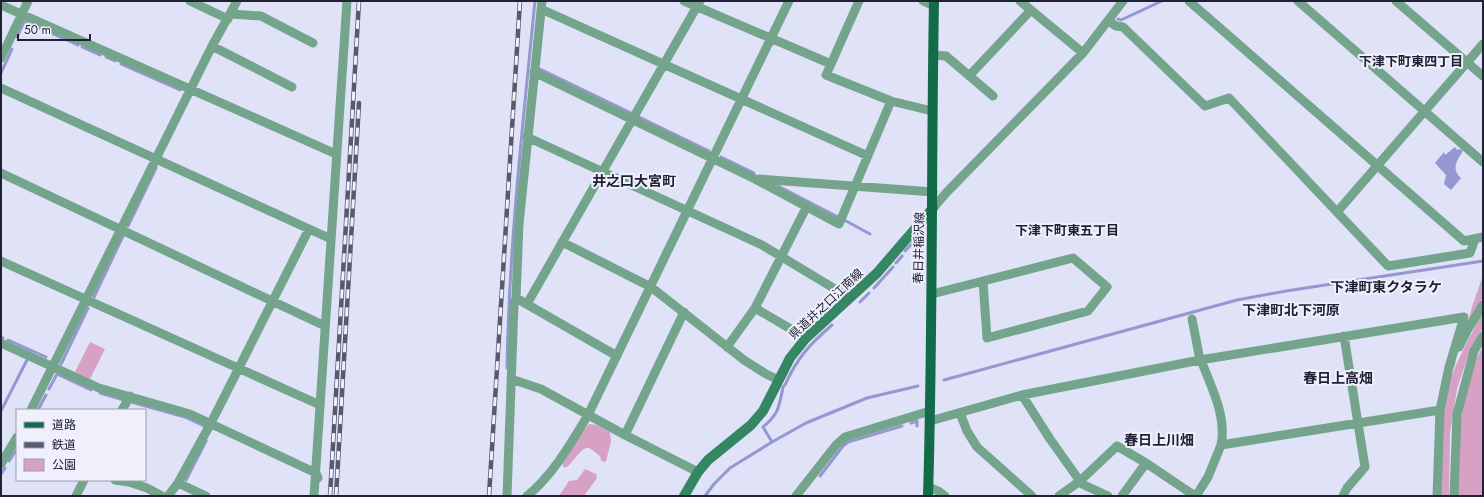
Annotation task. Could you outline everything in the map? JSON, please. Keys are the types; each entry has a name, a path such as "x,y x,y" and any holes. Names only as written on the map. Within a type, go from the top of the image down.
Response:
{"main road":[{"name":"春日井稲沢線","path":"929,492 934,3"},
{"name":"県道井之口江南線","path":"684,496 698,472 708,460 751,425 763,411 790,358 806,338 877,273 933,208"}],"street":[{"path":"1,58 28,1"},
{"path":"190,1 229,16 261,16 313,43"},
{"path":"32,409 190,89 212,46 238,1"},
{"path":"314,496 347,1"},
{"path":"684,1 699,4 831,64"},
{"path":"527,496 537,488 566,450 588,415 789,1"},
{"path":"859,1 826,75 890,101 932,111"},
{"path":"923,1 934,3"},
{"path":"1020,1 1083,53"},
{"path":"933,208 952,186 1083,53 1123,1"},
{"path":"1189,1 1464,241 1479,238"},
{"path":"1298,1 1483,162"},
{"path":"1396,1 1483,76"},
{"path":"527,304 699,4"},
{"path":"1,5 336,154"},
{"path":"507,496 514,304 516,298 519,224 542,5 665,64 868,156"},
{"path":"969,76 1031,10"},
{"path":"1109,21 1116,26 1123,27 1205,106 1229,98 1388,266 1470,253 1479,238"},
{"path":"1337,212 1483,44"},
{"path":"212,46 292,87"},
{"path":"933,55 946,56 993,96"},
{"path":"534,72 755,179 839,224 890,101"},
{"path":"1,88 331,239"},
{"path":"527,137 762,245 850,298"},
{"path":"1,173 325,326"},
{"path":"755,179 933,192"},
{"path":"727,347 755,308 807,206"},
{"path":"168,496 178,483 210,423 309,229"},
{"path":"562,242 651,287 727,347 766,374 779,380"},
{"path":"932,294 1072,258 1107,287 1088,311 987,338 983,281"},
{"path":"1,261 320,405"},
{"path":"516,298 617,356"},
{"path":"1449,367 1468,329 1483,305"},
{"path":"755,308 806,338"},
{"path":"625,435 684,312"},
{"path":"796,496 836,445 845,437 930,416 960,413 1022,396 1200,360 1464,317 1449,367 1440,410 1437,496"},
{"path":"1059,496 1080,481 1117,446 1196,496 1208,477 1221,445 1223,433 1220,411 1200,360 1192,319"},
{"path":"1344,336 1364,467 1347,488 1345,495"},
{"path":"1454,496 1457,414 1474,351 1483,336"},
{"path":"1,343 99,388 190,414 316,473 320,484 319,496"},
{"path":"511,379 540,389 698,472"},
{"path":"123,409 130,396"},
{"path":"1022,396 1082,484 1108,496"},
{"path":"1221,445 1440,410"},
{"path":"960,413 967,431 977,447 1032,496"},
{"path":"1,464 16,439"},
{"path":"1122,496 1146,463"},
{"path":"76,496 84,481"},
{"path":"122,481 147,488 162,496"},
{"path":"178,483 206,496"},
{"path":"929,492 938,491 945,496"}],"green space":[{"path":"1483,275 1483,297 1466,330 1472,307"},
{"path":"1483,313 1483,328 1470,350 1457,389 1450,433 1449,496 1440,496 1441,448 1447,389 1461,355"},
{"path":"90,342 105,349 90,379 75,372"},
{"path":"1483,346 1483,496 1457,496 1459,438 1464,400 1468,381"},
{"path":"589,424 597,425 610,432 611,442 606,461 604,462 601,460 600,456 589,448 586,448 583,449 565,468 563,466 563,462 565,457"},
{"path":"585,469 596,474 597,478 584,496 559,496 569,481 577,480"}],"water":[{"path":"1455,147 1457,150 1460,149 1463,151 1456,164 1456,171 1461,178 1451,190 1444,184 1446,175 1435,163 1444,152 1445,155"}],"waterway":[{"path":"507,368 508,322 521,138 535,1"},
{"path":"1118,19 1121,20 1162,1"},
{"path":"17,37 24,22 27,22"},
{"path":"31,24 39,28"},
{"path":"44,30 78,45"},
{"path":"82,47 100,55"},
{"path":"1,73 12,49"},
{"path":"106,57 115,61"},
{"path":"121,64 180,90"},
{"path":"540,69 631,113"},
{"path":"639,117 709,151"},
{"path":"721,157 754,173"},
{"path":"128,226 156,168"},
{"path":"778,186 838,217"},
{"path":"846,221 870,234"},
{"path":"94,297 123,236"},
{"path":"905,251 917,238"},
{"path":"896,263 902,256"},
{"path":"944,380 1237,300 1286,291 1483,261"},
{"path":"874,288 893,267"},
{"path":"860,302 869,293"},
{"path":"61,364 88,308"},
{"path":"772,442 763,427 778,410 783,387 799,359 832,325"},
{"path":"8,340 46,357"},
{"path":"1,411 27,360"},
{"path":"49,389 57,374 91,390"},
{"path":"705,496 714,484 730,468 806,423 867,398 918,386"},
{"path":"100,393 124,400"},
{"path":"39,409 46,395"},
{"path":"131,402 185,417 204,426"},
{"path":"911,423 917,421 917,426"},
{"path":"820,476 843,446 848,442 902,426"},
{"path":"186,480 206,441"},
{"path":"9,461 16,450"},
{"path":"1,474 5,468"}],"railway":[{"path":"330,496 359,1"},
{"path":"489,496 520,1"},
{"path":"336,496 359,103"}],"district":[{"name":"下津下町東四丁目","path":"1411,61"},
{"name":"井之口大宮町","path":"634,181"},
{"name":"下津下町東五丁目","path":"1067,230"},
{"name":"下津町東クタラケ","path":"1386,287"},
{"name":"下津町北下河原","path":"1291,310"},
{"name":"春日上高畑","path":"1338,378"},
{"name":"春日上川畑","path":"1159,440"}]}
